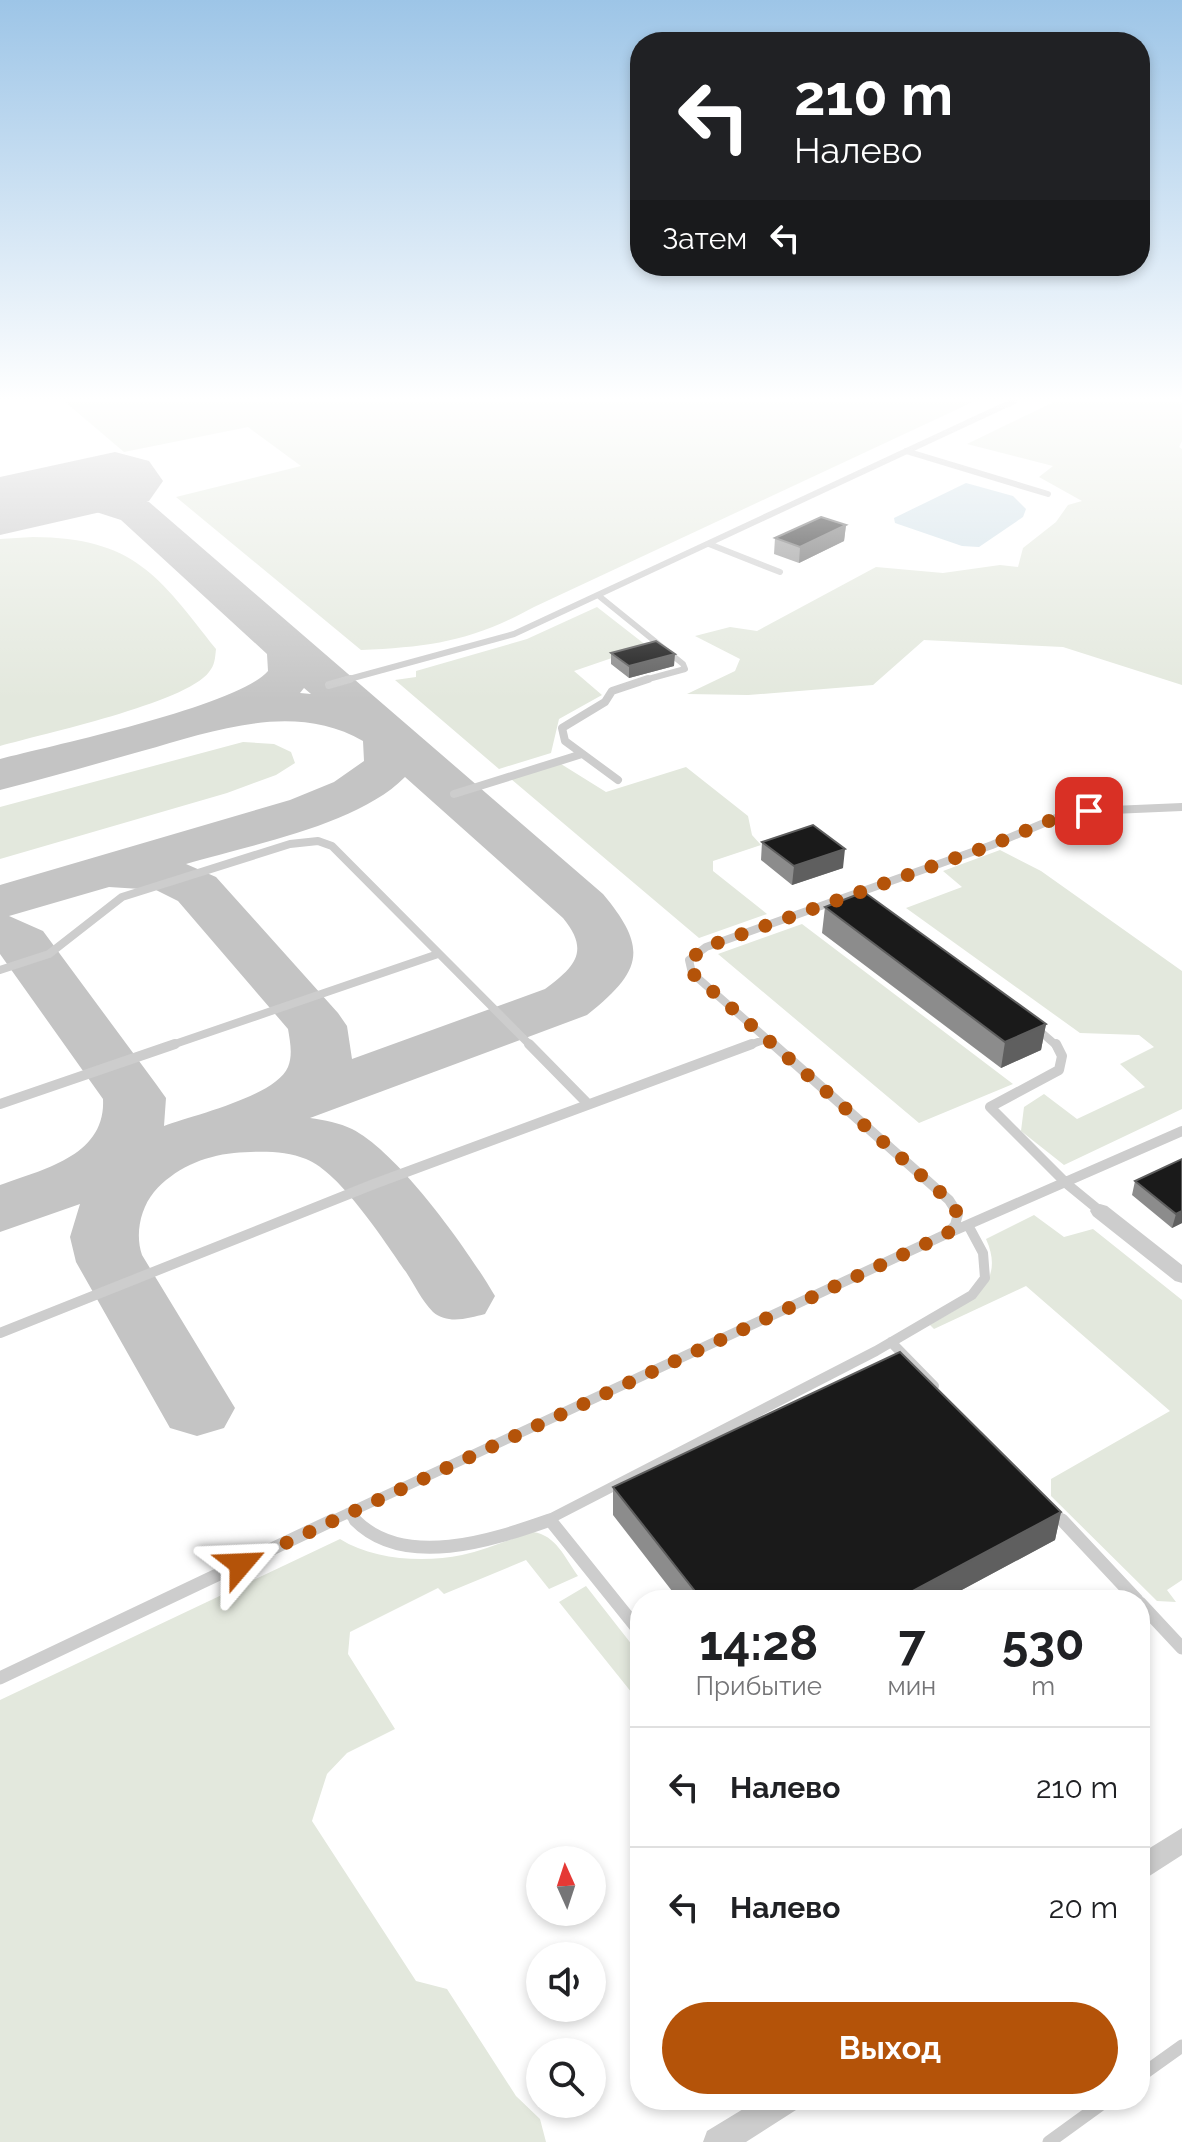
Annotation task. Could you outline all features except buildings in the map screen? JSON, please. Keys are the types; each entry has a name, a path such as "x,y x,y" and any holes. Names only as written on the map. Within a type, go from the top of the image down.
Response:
{"street":[{"path":"1100,1211 1182,1276"},
{"path":"1150,1862 1182,1840"},
{"path":"718,2142 770,2110"}],"lane":[{"path":"329,685 514,634 800,501"},
{"path":"709,544 780,572"},
{"path":"599,596 683,664 685,669 620,687 612,691 605,702 564,724 565,741 618,780"},
{"path":"454,794 582,754"},
{"path":"947,1234 955,1225 958,1214 949,1200 692,973 689,960 706,947 992,845 1056,818 1089,811 1182,807"},
{"path":"0,970 49,954 122,897 305,841 332,846 588,1104"},
{"path":"849,885 873,902"},
{"path":"0,1104 438,954"},
{"path":"1031,1023 1055,1042 1062,1056 1059,1070 990,1107 1067,1184 1100,1211"},
{"path":"0,1333 374,1184 766,1039"},
{"path":"0,1678 947,1234 1182,1131"},
{"path":"348,1513 368,1533 411,1544 461,1546 502,1538 550,1520 891,1342 972,1295 985,1278 983,1253 968,1225"},
{"path":"891,1342 945,1398"},
{"path":"1042,1499 1127,1590"},
{"path":"550,1520 630,1620"},
{"path":"1150,1615 1182,1648"},
{"path":"1150,2069 1182,2046"},
{"path":"1049,2142 1093,2110"}],"shaded area":[{"path":"181,501 761,501 491,628 430,644 361,650"},
{"path":"929,501 1018,501 1026,509 1023,517 979,547 962,546 895,523 894,518"},
{"path":"1082,501 1182,501 1182,685 1063,647 924,640 873,685 748,695 687,694 735,671 740,659 695,636 730,627 757,631 876,567 943,573 1000,565 1018,567 1023,548 1056,522 1068,505"},
{"path":"33,537 96,545 120,553 141,566 177,600 216,649 214,664 209,672 195,684 144,706 0,746 0,539"},
{"path":"597,607 647,646 574,671 602,695 559,719 551,753 499,769 395,680 416,677 416,671 527,639"},
{"path":"243,742 274,744 291,752 295,763 276,775 227,793 0,859 0,807"},
{"path":"561,764 606,792 686,767 748,816 752,835 761,845 713,861 713,871 767,914 699,938 511,779"},
{"path":"1000,850 1041,871 1182,971 1182,1109 1064,1165 1021,1131 1024,1107 1044,1094 1077,1119 1145,1087 1120,1064 1154,1047 1139,1035 1080,1033 906,908 962,887 943,871"},
{"path":"802,924 1013,1084 919,1123 718,954"},
{"path":"1034,1215 1064,1237 1093,1229 1182,1300 1182,1580 1167,1590 1176,1602 1157,1601 1150,1590 1146,1590 1051,1496 1051,1479 1170,1411 1026,1286 934,1329 930,1325 968,1301 987,1282 991,1256 986,1239"},
{"path":"533,1532 554,1542 578,1576 549,1589 526,1560 444,1594 438,1588 350,1632 348,1654 395,1729 347,1753 327,1774 312,1821 416,1981 447,1989 516,2096 526,2106 526,2118 540,2119 546,2142 0,2142 0,1700 340,1539 368,1551 399,1558 432,1559 471,1553"},
{"path":"586,1586 630,1642 630,1691 559,1602"}],"taxiway":[{"path":"10,504 34,501"},
{"path":"110,501 135,511 288,648"},
{"path":"225,713 263,698 285,681 291,671 292,659 288,648"},
{"path":"288,648 382,731"},
{"path":"225,713 298,707 333,712 382,731"},
{"path":"0,775 225,713"},
{"path":"0,902 331,802 371,780 389,764 389,745 382,731"},
{"path":"0,1209 566,1002 592,980 605,958 606,947 603,935 583,906 382,731"},
{"path":"115,872 158,874 178,879 197,889 317,1026 321,1051 319,1069 309,1085 291,1102"},
{"path":"0,931 23,943 134,1098 133,1122 124,1144 107,1162 86,1175"},
{"path":"197,1408 110,1262 105,1248 105,1229 122,1186 140,1166 164,1151 220,1134 249,1132 277,1133 328,1143 348,1156 383,1192 460,1296"}],"runway":[{"path":"0,506 23,501"}],"route":[{"path":"241,1564 947,1234 955,1225 958,1214 949,1200 692,973 689,960 706,947 992,845 1056,818 1089,811"}]}
